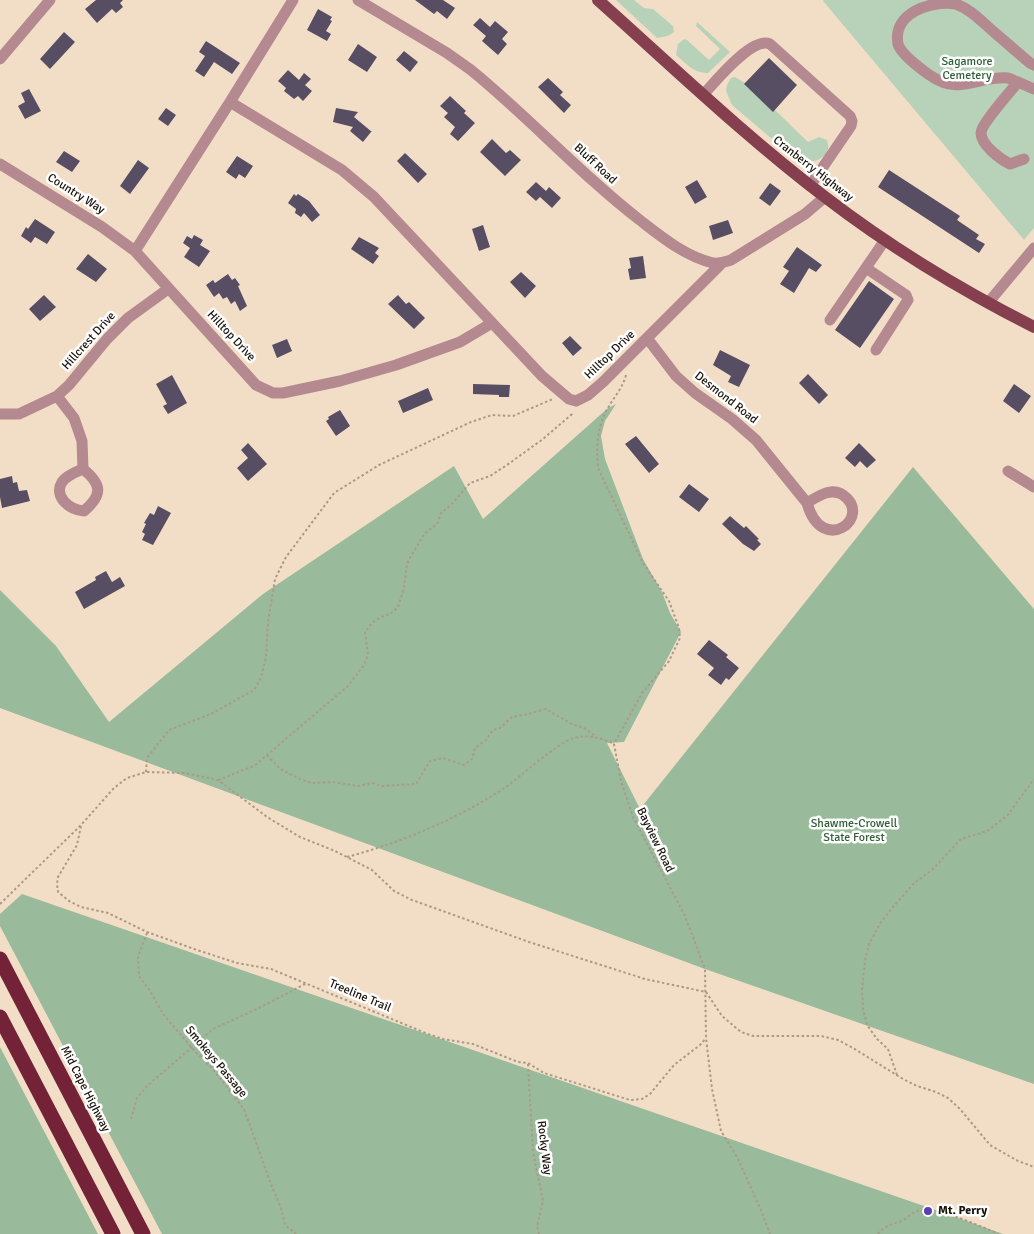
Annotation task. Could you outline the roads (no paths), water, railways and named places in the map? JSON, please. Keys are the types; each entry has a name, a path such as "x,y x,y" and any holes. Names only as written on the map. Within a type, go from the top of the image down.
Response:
{"highway":[{"name":"Mid Cape Highway","path":"0,959 143,1234"},
{"path":"0,1017 114,1234"}],"main road":[{"name":"Cranberry Highway","path":"598,0 750,137 825,198 885,240 988,303 1034,327"}],"street":[{"path":"0,59 50,0"},
{"path":"135,251 293,0"},
{"name":"Bluff Road","path":"358,0 472,70 617,202 663,238 688,254 721,264"},
{"path":"1034,65 1030,64 974,12 954,3 934,2 915,9 902,20 897,31 899,46 912,60 941,82 951,85 1007,78 1034,88"},
{"path":"703,95 739,57 761,42 770,44 850,116 852,121 851,126 810,186"},
{"path":"1018,82 981,130 981,136 994,154 1004,161 1010,164 1024,159"},
{"path":"230,102 342,170 374,197 492,323"},
{"name":"Country Way","path":"0,164 102,227 135,251"},
{"path":"721,264 731,260 805,214 825,198"},
{"path":"830,320 885,240"},
{"path":"988,303 1034,248"},
{"name":"Hilltop Drive","path":"135,251 256,385 273,393 297,392 340,382 396,365 460,342 492,323 542,376 568,397 576,401 588,395 721,264"},
{"path":"866,268 908,298 876,350"},
{"name":"Hillcrest Drive","path":"0,414 19,414 57,396 128,318 168,289"},
{"name":"Desmond Road","path":"647,338 676,376 756,440 807,503"},
{"path":"57,396 74,418 82,440 83,469"},
{"path":"1008,471 1034,487"}],"place":[{"name":"Mt. Perry","path":"928,1211"}],"park label":[{"name":"Sagamore Cemetery","path":"967,69"},
{"name":"Shawme-Crowell State Forest","path":"854,831"}]}
